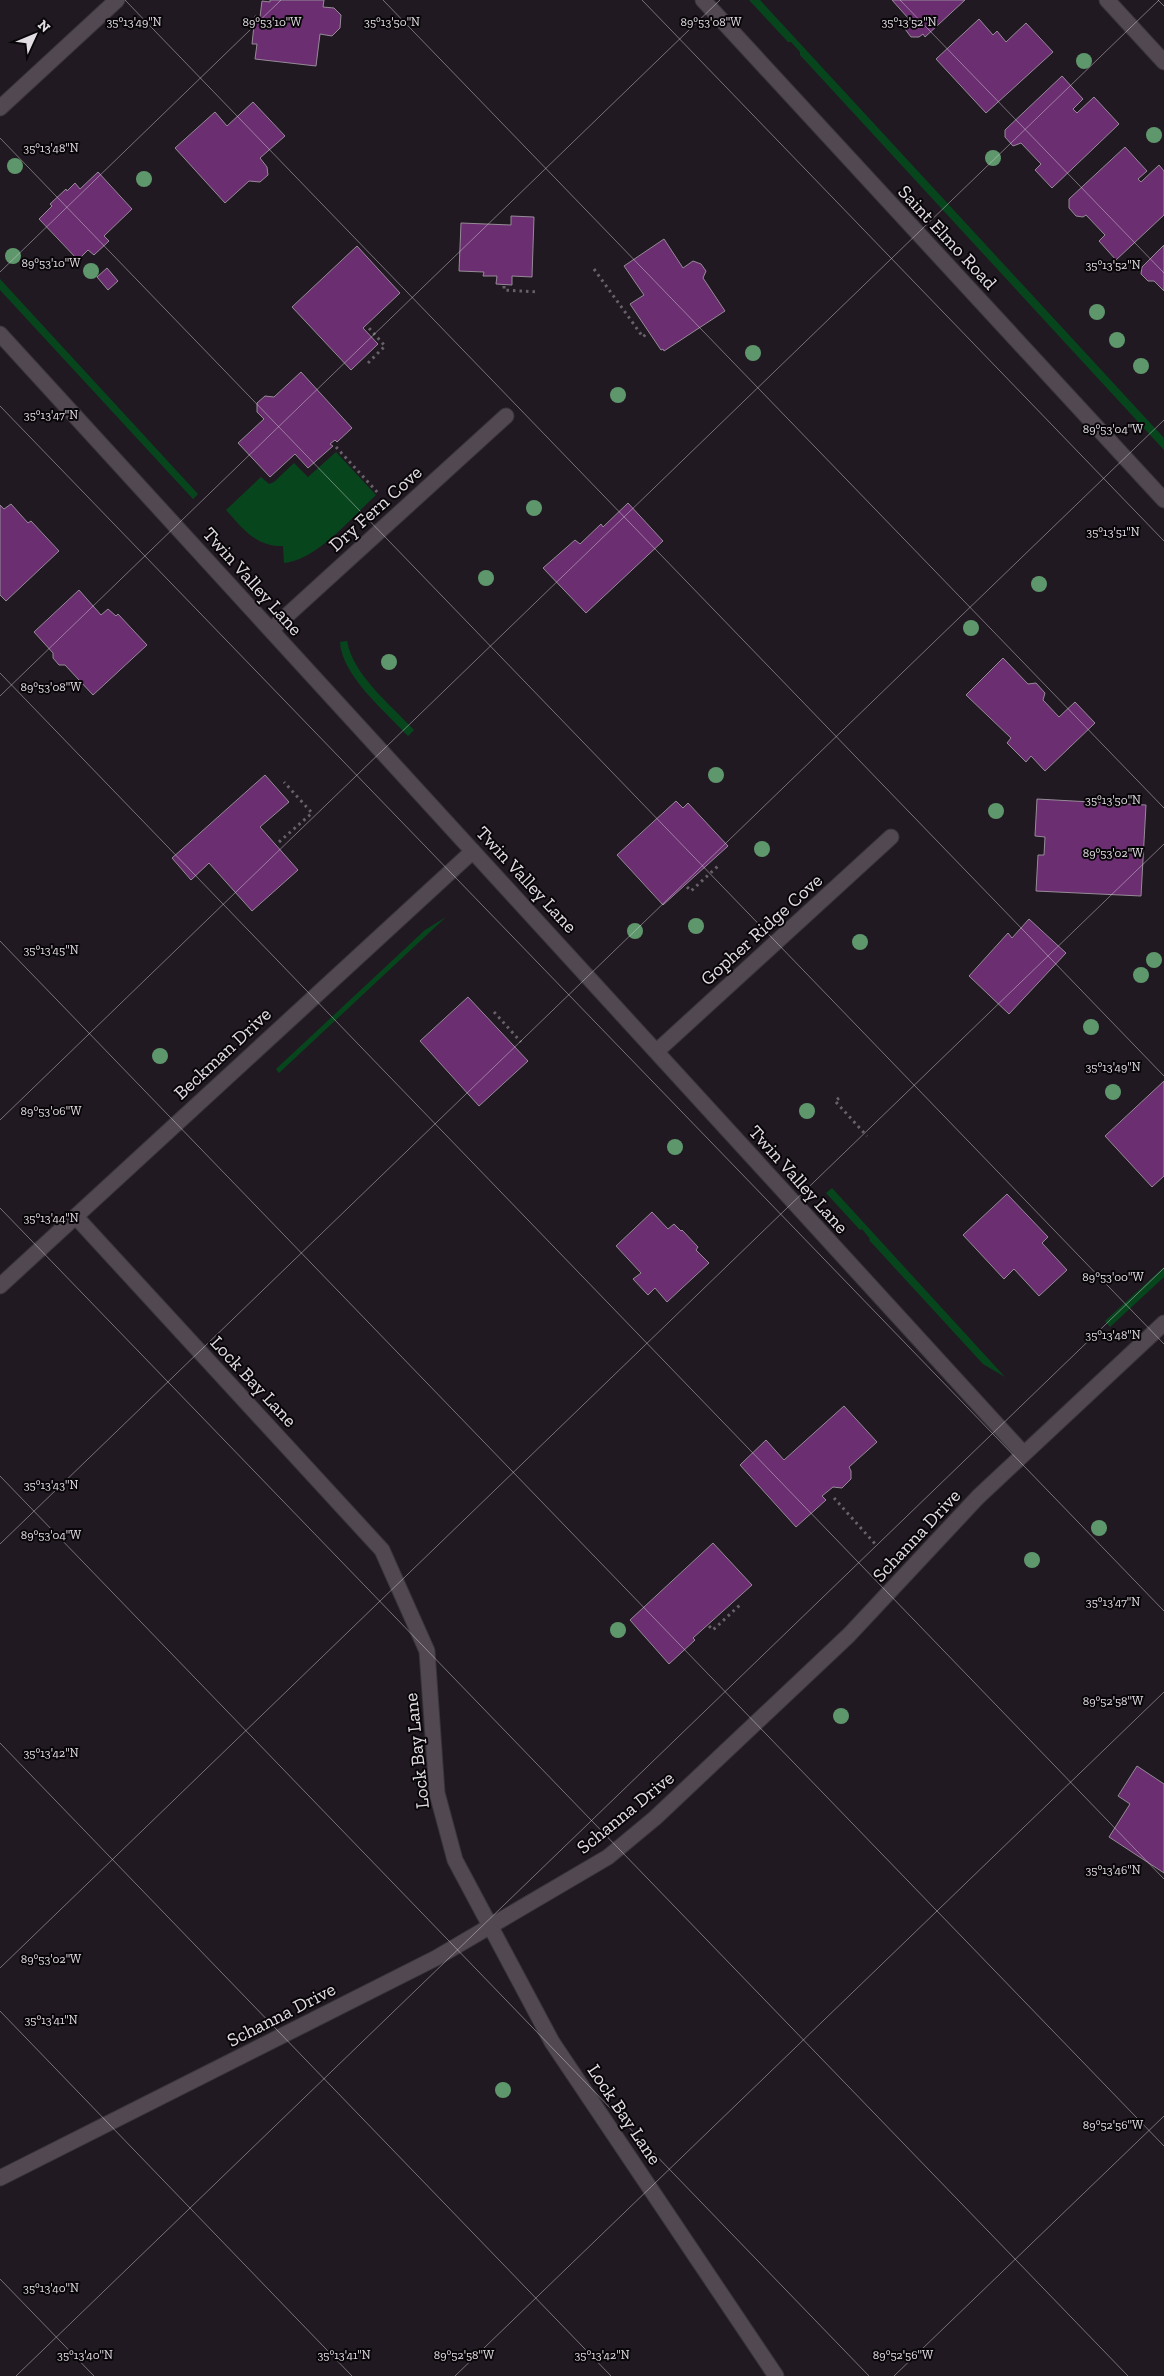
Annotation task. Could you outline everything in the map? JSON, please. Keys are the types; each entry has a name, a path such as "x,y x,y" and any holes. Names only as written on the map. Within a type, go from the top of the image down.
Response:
{"street":[{"path":"0,108 117,0"},
{"name":"Saint Elmo Road","path":"703,0 1164,500"},
{"path":"1108,0 1164,62"},
{"name":"Twin Valley Lane","path":"0,334 1023,1453"},
{"name":"Dry Fern Cove","path":"271,630 506,416"},
{"name":"Gopher Ridge Cove","path":"656,1051 891,837"},
{"name":"Beckman Drive","path":"0,1286 473,850"},
{"name":"Lock Bay Lane","path":"76,1216 382,1550 427,1651 436,1793 455,1860 489,1927 552,2042 776,2376"},
{"name":"Schanna Drive","path":"0,2178 436,1958 608,1857 655,1818 849,1635 978,1497 1164,1323"}],"path":[{"path":"594,269 643,336 647,333"},
{"path":"504,286 504,290 539,292"},
{"path":"368,327 385,346 368,363"},
{"path":"336,446 379,494"},
{"path":"279,842 312,812 284,782"},
{"path":"687,887 691,891 718,866"},
{"path":"494,1012 521,1042"},
{"path":"839,1098 835,1101 867,1136"},
{"path":"834,1498 877,1546"},
{"path":"709,1626 713,1630 742,1603"}],"green space":[{"path":"749,0 760,0 1164,438 1164,450 800,55 800,52 791,42 788,42"},
{"path":"0,279 198,494 193,499 0,290"},
{"path":"336,452 376,495 333,536 309,554 284,563 283,546 257,540 244,530 226,510 261,477 269,484 274,482 294,463 308,477"},
{"path":"347,641 351,654 365,678 414,730 408,736 366,692 348,668 340,642"},
{"path":"446,917 279,1073 276,1069 425,930"},
{"path":"832,1188 1005,1377 983,1364 869,1240 862,1229 860,1230 826,1193"},
{"path":"1164,1267 1164,1277 1110,1327 1105,1321"}],"building":[{"path":"270,0 324,0 323,7 334,8 341,15 340,28 332,36 320,34 316,66 255,59 257,44 252,44 255,16 260,17 262,1 270,2"},
{"path":"892,0 965,0 925,37 923,34 919,37 911,37 905,29 905,21 908,18"},
{"path":"979,19 993,35 997,31 1006,42 1026,23 1053,52 986,113 936,59"},
{"path":"1062,76 1083,99 1073,109 1077,113 1094,97 1119,124 1052,188 1035,170 1041,164 1021,143 1013,146 1005,137 1005,130"},
{"path":"253,102 285,136 260,158 267,167 268,175 260,182 249,181 225,203 175,148 215,112 227,126"},
{"path":"1125,147 1147,171 1138,179 1141,182 1159,165 1164,171 1164,215 1116,260 1099,241 1105,235 1086,215 1083,217 1076,216 1069,208 1069,199"},
{"path":"98,172 132,209 104,236 109,241 94,255 88,250 78,260 39,219 52,206 50,204 66,189 67,191 75,183 80,189"},
{"path":"511,216 534,217 532,277 512,276 512,285 496,284 497,276 483,276 484,272 459,271 461,223 511,225"},
{"path":"664,239 683,268 693,261 701,264 706,271 703,278 725,311 664,351 663,349 661,350 630,304 644,295 624,266"},
{"path":"1164,245 1164,291 1154,281 1148,281 1141,274 1142,267"},
{"path":"357,246 400,293 363,328 378,344 351,370 292,307"},
{"path":"107,268 118,281 108,290 97,277"},
{"path":"301,372 352,428 337,442 335,440 330,444 333,446 308,468 295,454 270,477 238,443 264,419 257,412 257,403 265,396 274,397"},
{"path":"628,503 663,541 586,613 543,568 575,540 580,544 601,524 603,527"},
{"path":"11,504 28,523 31,521 59,551 6,601 0,595 0,505 4,509"},
{"path":"79,590 101,615 108,609 116,616 118,614 147,645 93,695 65,665 59,665 53,658 53,653 34,632"},
{"path":"1003,658 1028,684 1036,683 1045,693 1043,700 1059,717 1075,702 1095,723 1045,771 1031,756 1026,762 1007,743 1011,738 966,695"},
{"path":"265,775 289,802 260,827 298,870 252,911 209,863 191,880 172,858"},
{"path":"1037,799 1146,805 1141,896 1036,891 1038,855 1044,855 1045,837 1035,836"},
{"path":"676,801 683,808 688,803 728,846 663,905 617,855"},
{"path":"1029,919 1066,953 1009,1014 969,976 1008,933 1012,938"},
{"path":"468,997 528,1061 479,1106 420,1041"},
{"path":"1164,1081 1164,1176 1152,1187 1105,1136"},
{"path":"1007,1194 1048,1237 1042,1243 1067,1270 1039,1296 1014,1269 1004,1279 963,1235"},
{"path":"652,1212 668,1229 674,1224 682,1230 698,1247 696,1250 709,1263 667,1302 655,1288 648,1295 633,1279 641,1273 616,1246"},
{"path":"844,1406 877,1442 849,1467 851,1479 842,1488 833,1487 822,1496 826,1500 796,1527 740,1465 766,1440 784,1460"},
{"path":"713,1543 752,1585 693,1638 695,1640 669,1664 630,1620"},
{"path":"1137,1766 1164,1784 1164,1873 1109,1837 1130,1804 1118,1796"}]}
